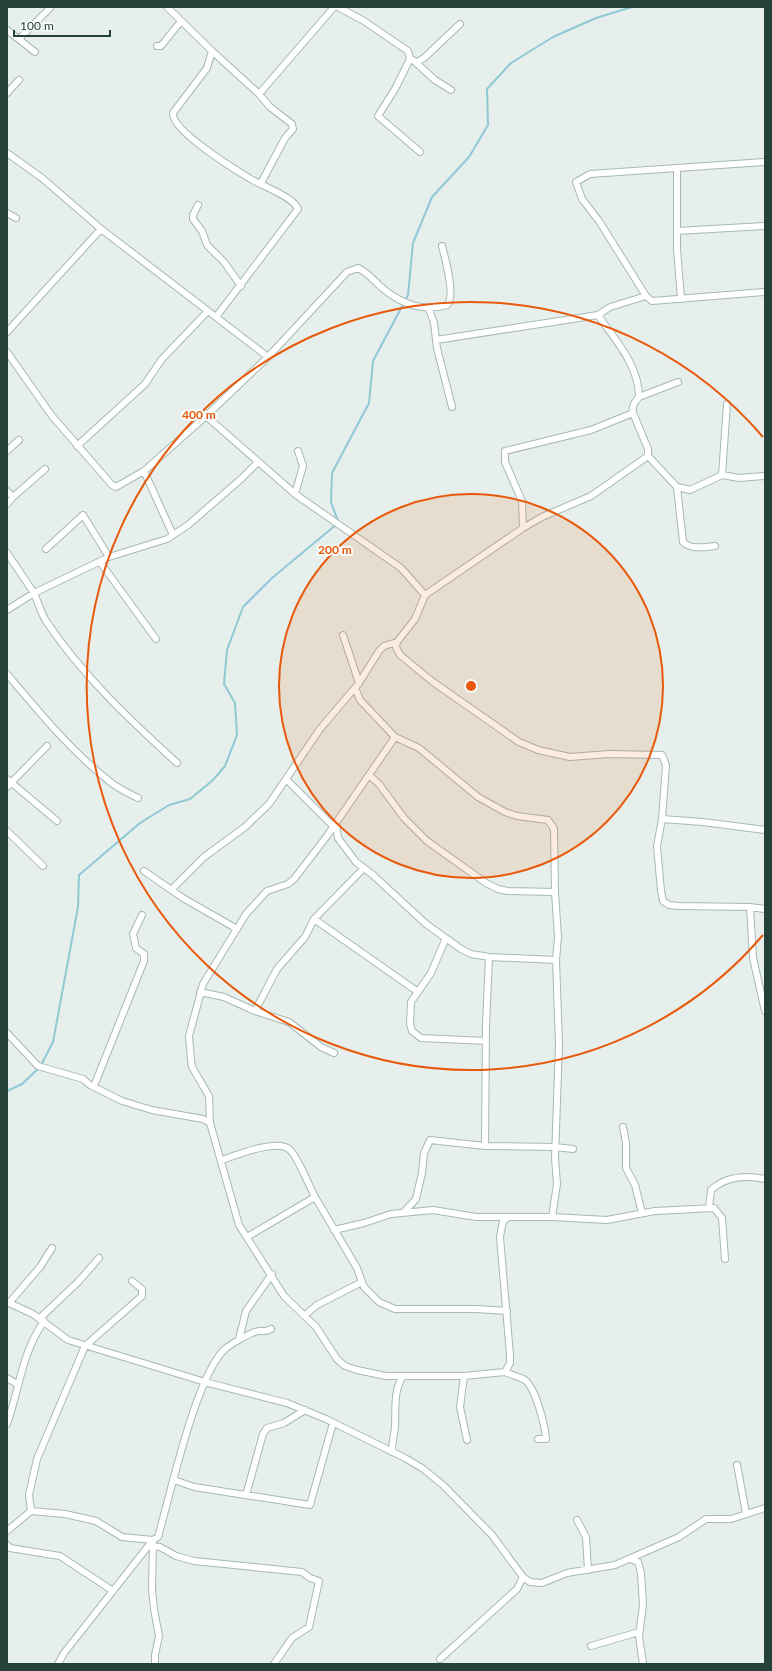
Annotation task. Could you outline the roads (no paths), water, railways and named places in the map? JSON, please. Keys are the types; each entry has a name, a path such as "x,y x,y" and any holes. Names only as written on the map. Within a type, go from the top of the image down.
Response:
{"street":[{"path":"19,39 51,7"},
{"path":"167,7 212,52 259,94 270,107 292,124 293,129 284,138 262,183"},
{"path":"259,94 334,7"},
{"path":"338,7 364,21 408,51 410,59 395,89 378,116 420,152"},
{"path":"157,46 161,46 181,21"},
{"path":"416,62 424,58 460,24"},
{"path":"7,30 35,52"},
{"path":"212,52 207,68 172,116 191,139 250,179 262,183 294,203 298,209 216,317"},
{"path":"410,59 416,62 435,80 451,90"},
{"path":"7,93 19,80"},
{"path":"7,153 42,178 101,229 268,357"},
{"path":"765,162 590,174 576,182 582,199 599,221 646,296 652,301 765,292"},
{"path":"677,168 677,249 681,299"},
{"path":"198,205 193,215 193,219 202,231 207,244 224,262 241,286"},
{"path":"7,213 16,218"},
{"path":"677,231 765,226"},
{"path":"8,327 101,229"},
{"path":"7,352 52,416 112,485 116,487 144,471 206,416 268,357 347,272 352,269 363,270 386,292 420,308 437,308 447,306 450,298 448,274 442,246"},
{"path":"436,340 598,315 610,307 646,296"},
{"path":"429,308 434,323 436,340 452,407"},
{"path":"434,323 437,308"},
{"path":"77,446 145,384 162,359 208,311"},
{"path":"598,315 630,361 639,383 639,397 633,407 633,413 648,449 648,456 677,487 690,490 722,475 739,478 765,476"},
{"path":"639,397 678,382"},
{"path":"722,475 728,404"},
{"path":"524,528 522,501 505,462 506,451 591,430 633,413"},
{"path":"206,416 295,494 401,568 425,595"},
{"path":"7,451 19,440"},
{"path":"295,494 303,466 298,450"},
{"path":"172,889 204,857 245,827 269,804 287,780 320,729 357,686 379,651 384,646 397,642 415,619 425,595 524,528 542,517 591,496 648,456"},
{"path":"7,610 34,593 109,557 157,542 173,535 188,525 241,479 258,462"},
{"path":"7,504 45,469"},
{"path":"144,471 173,535"},
{"path":"677,487 683,542 687,546 692,547 715,546"},
{"path":"7,491 13,497"},
{"path":"46,549 83,516 109,557"},
{"path":"7,553 34,593 45,620 82,670 136,725 177,763"},
{"path":"100,562 156,639"},
{"path":"343,635 360,700 395,737 419,748 478,798 492,806 517,816 548,820 554,829 554,892 558,937 556,960 559,1044 555,1158 557,1184 552,1217"},
{"path":"397,642 397,651 400,655 434,682 518,742 538,750 570,757 610,754 662,755 665,759 666,765 662,819 657,856 663,901 669,905 679,906 750,907 765,909"},
{"path":"7,674 58,735 80,756 110,782 138,798"},
{"path":"395,737 335,825 294,879 288,884 266,891 262,895 237,929 203,984 189,1036 192,1067 209,1096 210,1122 222,1160 239,1225 258,1256 272,1274 284,1296 316,1327 337,1359 345,1366 380,1375 464,1376 505,1372 524,1379 536,1399 546,1428 546,1439 538,1439"},
{"path":"47,746 8,783 57,821"},
{"path":"369,775 379,784 404,818 427,842 486,883 498,889 554,892"},
{"path":"287,780 335,825 338,838 356,862 426,924 446,938 471,954 489,957 556,960"},
{"path":"662,819 703,822 765,830"},
{"path":"7,831 42,866"},
{"path":"327,836 338,838"},
{"path":"255,1011 277,969 305,937 314,919 364,868"},
{"path":"144,871 183,898 237,929"},
{"path":"750,907 753,958 765,1011"},
{"path":"94,1086 144,961 144,954 136,948 133,934 142,914"},
{"path":"314,919 418,992"},
{"path":"446,938 431,973 411,1002 410,1024 412,1031 416,1036 421,1038 486,1041"},
{"path":"486,1146 486,1041 489,957"},
{"path":"200,992 224,997 255,1011 289,1022 315,1044 334,1053"},
{"path":"7,1033 38,1066 83,1079 122,1101 152,1110 203,1119 210,1122"},
{"path":"623,1127 626,1143 626,1168 635,1186 642,1213"},
{"path":"403,1213 416,1199 422,1173 424,1153 430,1140 486,1146 556,1147 573,1149"},
{"path":"222,1160 272,1145 283,1145 291,1150 315,1197 357,1268 364,1287 379,1302 395,1309 476,1309 507,1311"},
{"path":"709,1208 710,1190 720,1182 743,1176 765,1179"},
{"path":"247,1237 315,1197"},
{"path":"334,1230 364,1223 391,1214 433,1210 476,1217 552,1217 606,1220 642,1213 714,1208 722,1218 726,1259"},
{"path":"494,1217 503,1221"},
{"path":"505,1372 510,1363 500,1237 503,1221 509,1217"},
{"path":"52,1248 40,1267 8,1302 42,1319 62,1337 85,1346 205,1382 287,1403 333,1423 422,1468 443,1485 492,1535 524,1577 530,1582 542,1583 567,1574 615,1564 630,1559 679,1537 706,1519 731,1519 765,1508"},
{"path":"7,1424 17,1384 30,1345 42,1319 99,1258"},
{"path":"239,1339 246,1311 272,1274"},
{"path":"31,1511 29,1495 37,1459 85,1346 142,1296 142,1289 132,1281"},
{"path":"305,1315 318,1305 362,1282"},
{"path":"58,1664 64,1653 158,1537 190,1423 205,1382 219,1355 239,1339 259,1331 264,1332 271,1329"},
{"path":"392,1452 392,1438 398,1386 396,1376"},
{"path":"398,1386 403,1376"},
{"path":"464,1376 460,1407 467,1440"},
{"path":"7,1378 17,1384"},
{"path":"246,1496 263,1434 267,1428 284,1422 305,1410"},
{"path":"174,1480 194,1487 310,1505 333,1423"},
{"path":"382,1447 392,1438"},
{"path":"737,1465 746,1513"},
{"path":"7,1532 31,1511 65,1514 96,1521 122,1537 153,1543 176,1556 194,1560 302,1572 310,1578 319,1581 309,1627 292,1638 274,1664"},
{"path":"577,1520 586,1537 588,1570"},
{"path":"153,1543 154,1609 159,1636 155,1664"},
{"path":"7,1545 10,1548 60,1556 113,1591"},
{"path":"630,1559 638,1562 641,1573 643,1605 639,1632 643,1664"},
{"path":"440,1659 517,1588 524,1577"},
{"path":"591,1646 639,1632"}],"waterway":[{"path":"338,521 331,502 332,473 369,403 373,361 408,295 413,243 432,197 469,157 488,125 487,89 511,63 553,37 596,18 632,7"},
{"path":"7,1091 22,1084 40,1067 53,1042 78,907 79,875 140,823 169,805 190,799 213,780 225,766 237,735 235,703 224,684 227,650 243,607 272,578 337,524"}]}
